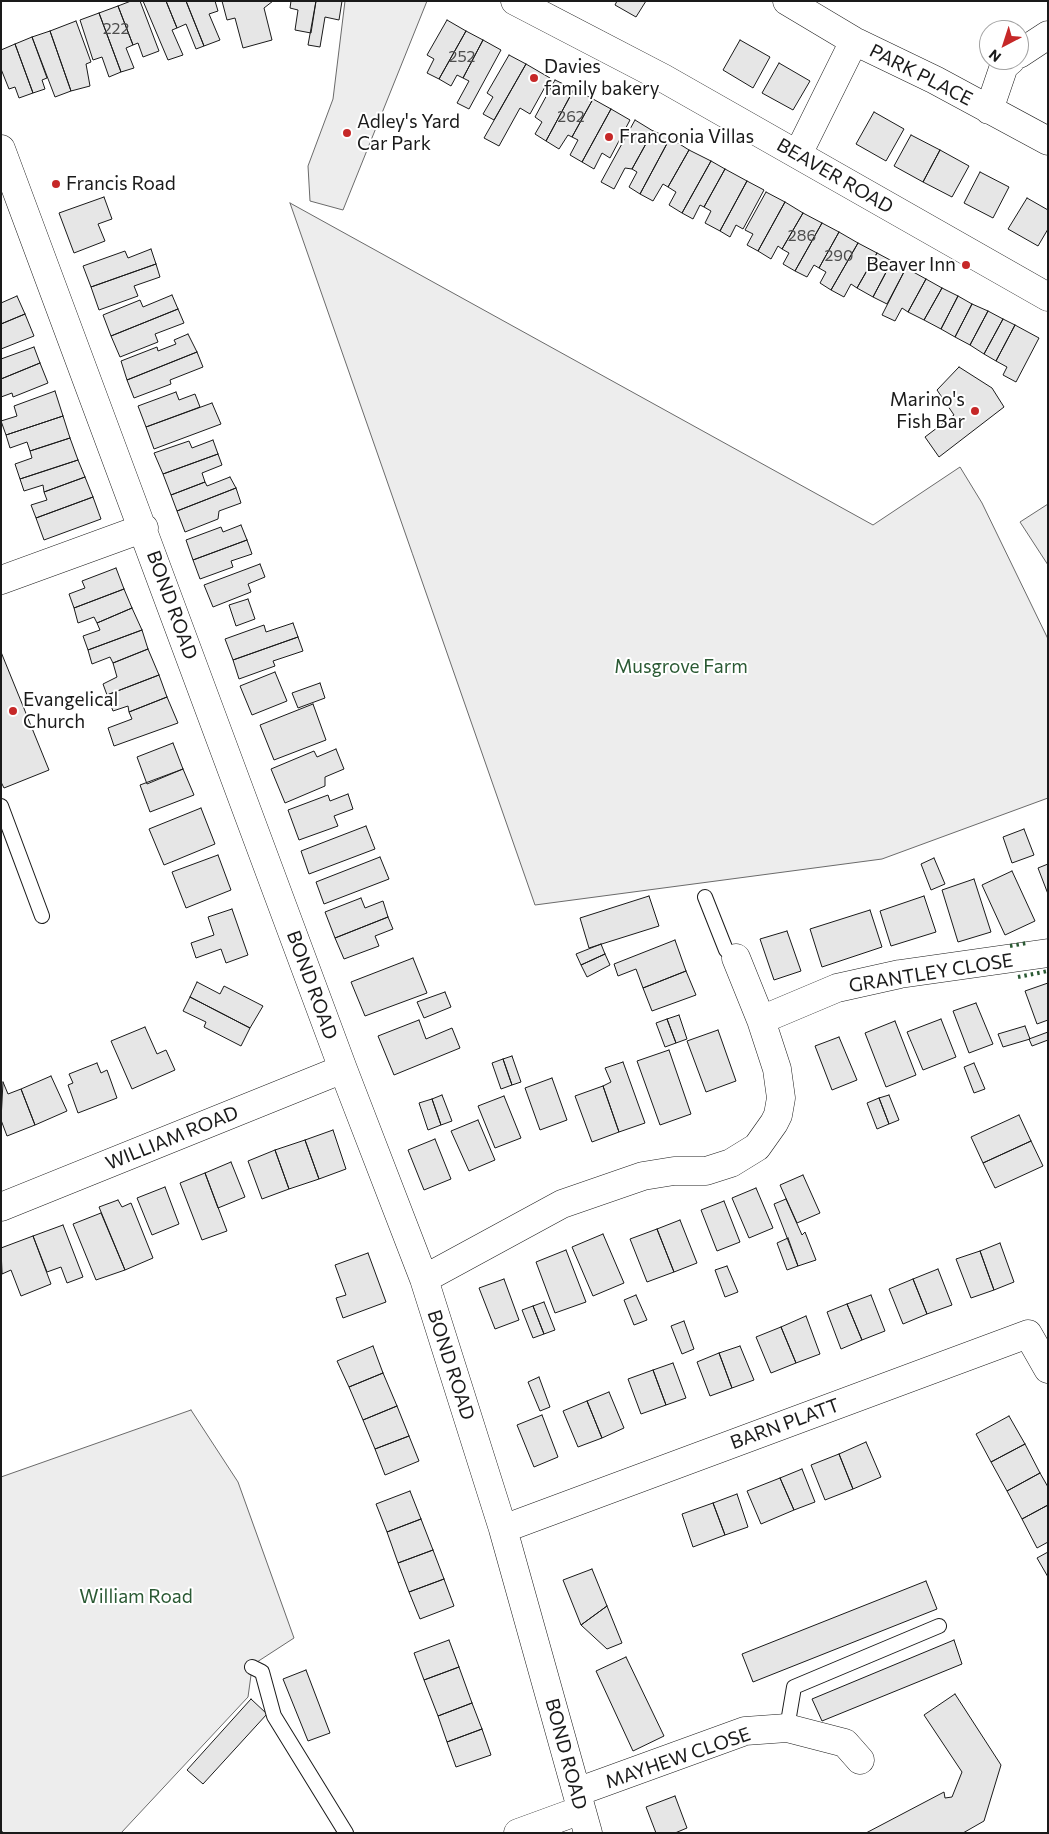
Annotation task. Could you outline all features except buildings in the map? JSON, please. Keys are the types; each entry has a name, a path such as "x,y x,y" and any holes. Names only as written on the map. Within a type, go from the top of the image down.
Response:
{"street":[{"name":"BEAVER ROAD","path":"515,1 663,78 1048,297"},
{"name":"PARK PLACE","path":"787,1 854,41 935,80 1048,141"},
{"path":"1029,47 1048,35"},
{"name":"PARK PLACE","path":"798,154 854,41"},
{"name":"PARK PLACE","path":"989,110 1003,70"},
{"name":"BOND ROAD","path":"1,149 424,1279 503,1529 582,1812"},
{"path":"1,580 144,528"},
{"name":"GRANTLEY CLOSE","path":"761,1020 837,988 900,974 1048,953"},
{"path":"424,1279 562,1204 643,1176 674,1171 706,1172 732,1163 757,1147 778,1115 781,1098 777,1069 761,1020 736,958"},
{"name":"WILLIAM ROAD","path":"1,1207 344,1069"},
{"name":"BARN PLATT","path":"503,1529 1028,1334 1048,1369"},
{"name":"MAYHEW CLOSE","path":"518,1833 582,1812 744,1731 787,1728 845,1743 860,1760"}],"lane":[{"path":"1,806 42,916"},
{"path":"705,897 726,950 736,958"},
{"path":"787,1728 794,1687 939,1626"},
{"path":"252,1668 262,1672 274,1716 346,1833"}],"shaded area":[{"name":"Adley's Yard Car Park","path":"345,1 427,1 343,210 310,201 308,166 333,99"},
{"name":"Musgrove Farm","path":"290,203 873,525 960,467 982,503 1048,639 1048,798 882,859 535,905"},
{"path":"1048,504 1048,565 1020,522"},
{"name":"William Road","path":"191,1410 238,1482 294,1638 257,1662 252,1668 248,1697 121,1833 4,1833 1,1830 1,1477"}],"hedge":[{"path":"1010,946 1027,943"},
{"path":"1018,977 1048,971"}],"place":[{"name":"Davies family bakery","path":"534,78"},
{"name":"Adley's Yard Car Park","path":"347,133"},
{"name":"Franconia Villas","path":"609,137"},
{"name":"Francis Road","path":"56,184"},
{"name":"Beaver Inn","path":"966,265"},
{"name":"Marino's Fish Bar","path":"975,411"},
{"name":"Evangelical Church","path":"13,711"}]}
